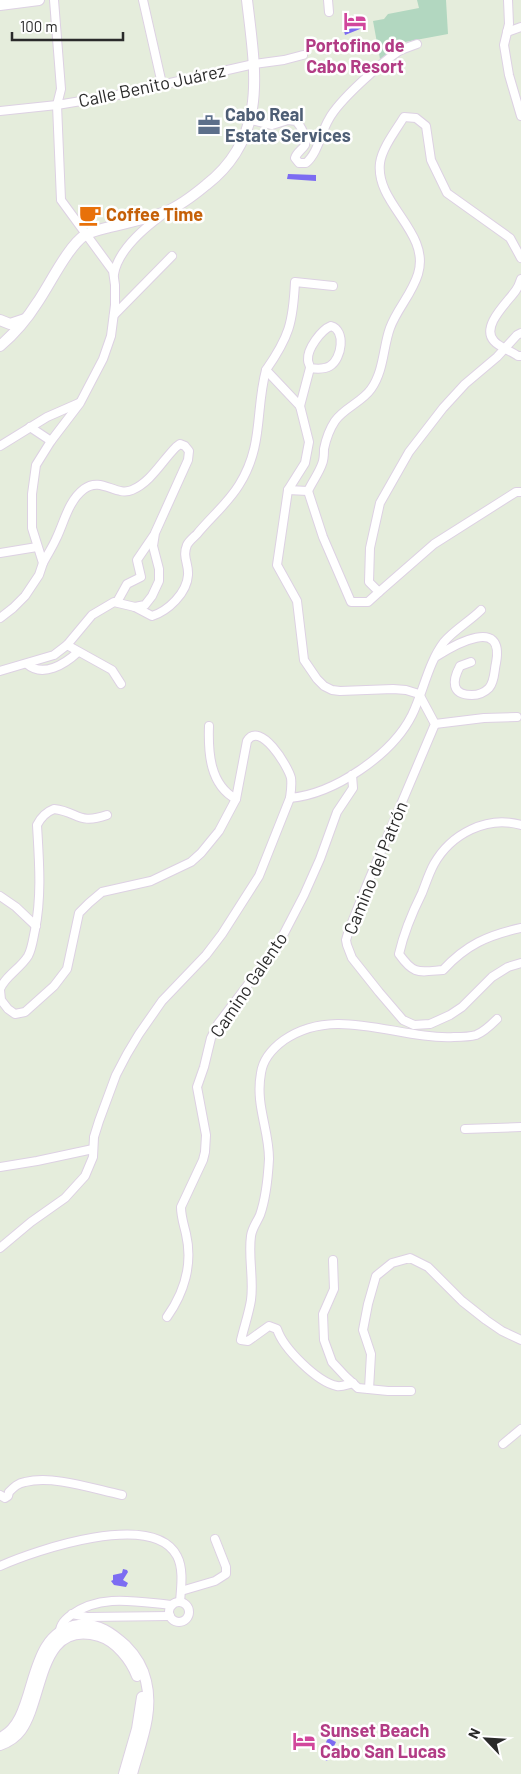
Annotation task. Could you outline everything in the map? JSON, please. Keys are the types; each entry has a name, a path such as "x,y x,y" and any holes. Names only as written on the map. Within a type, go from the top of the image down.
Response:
{"street":[{"path":"0,5 39,0"},
{"path":"43,563 32,528 32,494 36,465 51,440 80,402 106,352 111,336 116,292 114,274 111,268 61,200 56,105 61,89 54,0"},
{"path":"143,0 162,84"},
{"path":"114,274 122,254 146,228 167,211 205,186 229,163 241,145 251,120 254,94 254,64 247,0"},
{"path":"328,0 329,12"},
{"path":"508,0 510,19 504,42 506,62 521,116"},
{"path":"507,32 521,27"},
{"path":"251,120 272,125 288,120 296,121 303,133 305,143 295,158 299,164 306,163 312,156 328,120 344,100 393,56 405,48 417,44"},
{"name":"Calle Benito Juárez","path":"0,111 56,105 116,95 254,64 304,55"},
{"path":"521,258 510,238 447,193 430,160 426,126 416,118 404,117 383,151 380,165 383,186 404,223 415,237 420,252 419,273 391,325 376,382 369,392 344,411 335,422 328,435 323,463 308,491 323,537 351,602 368,602 434,544 516,492 521,492"},
{"path":"0,346 16,331 36,306 72,250 85,235 167,211"},
{"path":"114,315 172,256"},
{"path":"521,278 517,289 494,318 491,328 491,337 494,342 521,356"},
{"path":"0,671 48,658 67,644 92,616 114,602 134,607 152,616 161,613 179,598 188,575 184,558 187,544 228,500 250,466 256,443 261,388 266,370 279,352 289,331 294,307 295,282 333,286"},
{"path":"0,320 10,324 26,318"},
{"path":"300,406 310,368 308,360 310,351 326,328 335,327 341,336 340,349 336,360 330,366 320,369 310,368"},
{"path":"380,592 369,582 370,548 380,503 409,452 443,408 465,384 521,333"},
{"path":"266,370 300,406 305,422 308,442 305,463 288,490 277,564 296,601 304,660 317,679 324,686 332,690 400,689 420,694 435,724 484,718 517,717"},
{"path":"0,446 47,417 80,402"},
{"path":"30,427 51,440"},
{"path":"0,618 25,596 34,583 56,540 70,506 84,489 93,484 131,491 145,482 176,447 180,444 185,446 189,451 188,460 155,533 137,560 141,578 127,584 117,602"},
{"path":"288,490 308,491"},
{"path":"134,607 145,605 152,596 159,581 153,546 155,533"},
{"path":"0,553 38,547"},
{"path":"290,798 316,793 331,787 352,775 384,751 399,736 411,716 435,657 444,642 481,610"},
{"path":"435,657 470,638 488,638 495,643 498,650 494,678 484,692 476,695 468,695 455,688 454,681 460,666 471,662"},
{"path":"67,644 112,670 121,684"},
{"path":"27,664 32,669 41,670 62,665 78,652"},
{"name":"Camino del Patrón","path":"414,1025 403,1020 379,992 352,958 346,940 366,887 435,724"},
{"path":"209,726 209,748 218,784 226,793 236,799"},
{"path":"0,1248 64,1198 77,1186 91,1164 94,1137 101,1114 127,1054 162,1001 206,955 222,934 260,876 290,798 292,784 277,752 267,741 254,735 250,736 247,741 236,799 218,831 191,862 151,881 102,892 89,903 79,914 67,969 54,986 25,1012 16,1014 8,1009 1,1000 0,990 3,982 28,956 36,926 40,890 37,825 41,817 54,809 84,819 95,819 107,815"},
{"name":"Camino Galento","path":"167,1317 184,1286 188,1270 186,1235 180,1216 180,1208 205,1152 206,1135 197,1087 211,1038 218,1024 267,961 282,937 320,859 337,812 353,788 352,775"},
{"path":"521,825 500,822 485,823 464,833 442,851 433,865 412,913 402,939 399,954 408,967 420,972 442,970 458,954 480,940 500,932 521,928"},
{"path":"0,896 16,907 36,926"},
{"path":"403,1032 414,1025 430,1024 450,1015 462,1007 492,977 508,967 521,963"},
{"path":"353,1383 338,1386 317,1377 303,1365 279,1336 277,1329 269,1326 248,1341 241,1340 251,1301 251,1234 262,1207 269,1161 259,1104 258,1087 264,1063 276,1046 286,1038 320,1025 345,1023 380,1027 422,1036 470,1036 486,1030 498,1019"},
{"path":"465,1129 521,1127"},
{"path":"0,1166 37,1161 93,1149"},
{"path":"369,1389 371,1354 363,1330 376,1276 392,1263 410,1258 428,1267 462,1302 502,1331 521,1340"},
{"path":"333,1260 334,1289 323,1314 324,1340 332,1362 358,1388 412,1391"},
{"path":"503,1444 521,1429"},
{"path":"0,1495 4,1489 9,1492 16,1485 24,1482 53,1480 122,1494"},
{"path":"0,1566 75,1541 131,1534 145,1535 160,1540 176,1554 181,1567 180,1602"},
{"path":"181,1591 221,1579 226,1574 226,1567 215,1539"},
{"path":"60,1636 64,1621 86,1605 113,1600 172,1605 180,1602"},
{"path":"72,1614 86,1617 170,1616 180,1622 188,1616 188,1607 180,1602"},
{"path":"170,1616 172,1605"},
{"path":"3,1740 19,1720 43,1653 60,1636 77,1626 90,1625 100,1627 119,1639 130,1650 141,1667 143,1683 140,1714 124,1774"},
{"path":"132,1774 148,1714 148,1697 143,1683"}],"green space":[{"path":"417,0 446,0 448,34 405,42 380,59 373,21 384,19 388,14 419,8"}],"shaded area":[{"path":"364,23 365,27 345,35 344,31"},
{"path":"288,174 316,175 316,181 287,179"},
{"path":"123,1569 128,1572 123,1580 128,1583 126,1587 114,1585 111,1581 113,1580 113,1575 122,1573"},
{"path":"328,1738 336,1742 327,1761 319,1757"}],"place":[{"name":"Portofino de Cabo Resort","path":"355,21"},
{"name":"Cabo Real Estate Services","path":"209,125"},
{"name":"Coffee Time","path":"90,215"},
{"name":"Sunset Beach Cabo San Lucas","path":"304,1741"}]}
